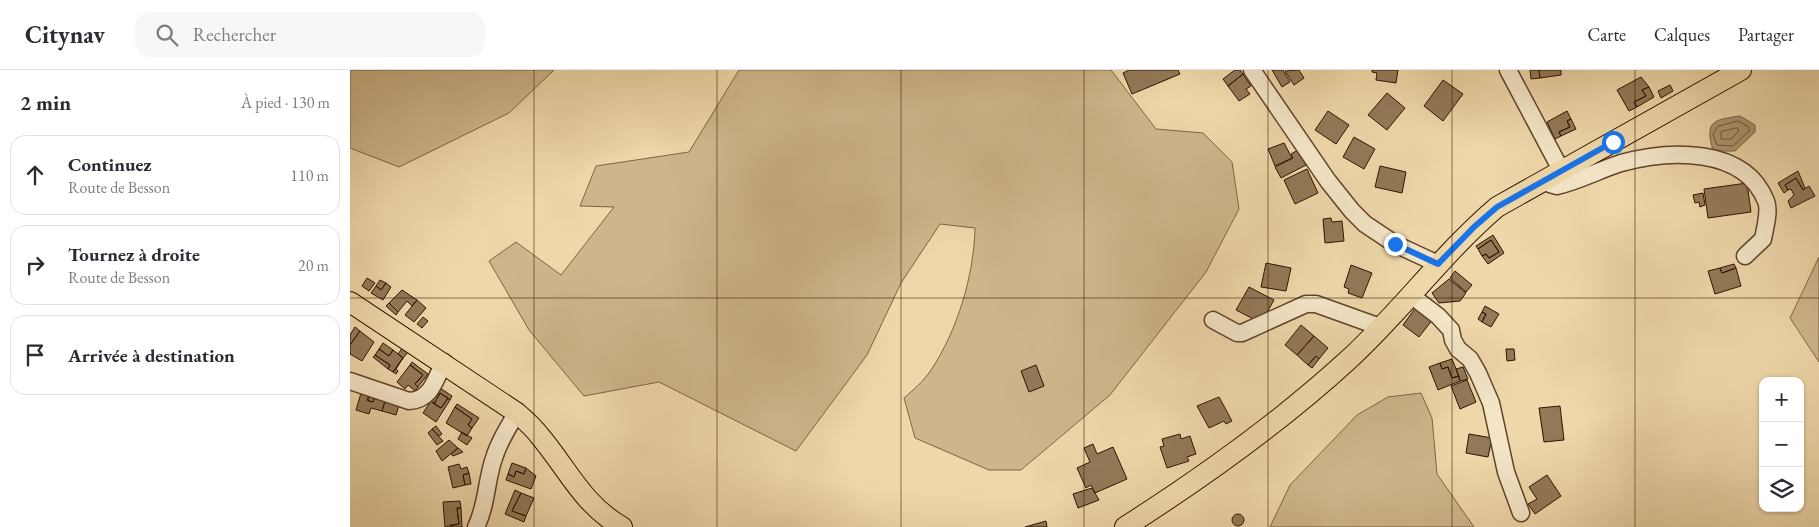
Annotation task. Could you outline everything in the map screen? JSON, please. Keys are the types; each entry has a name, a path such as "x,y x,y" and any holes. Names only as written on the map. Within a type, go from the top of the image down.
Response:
{"main road":[{"path":"1125,527 1286,413 1347,361 1412,296 1438,264 1474,227 1497,207 1741,70"},
{"path":"350,302 444,362 518,413 540,435 583,495 608,519 622,527"}],"street":[{"path":"1252,70 1328,181 1352,211 1365,224 1395,244 1438,264"},
{"path":"1508,70 1555,174 1550,184 1557,186 1622,163 1665,155 1690,155 1722,161 1741,169 1757,186 1767,203 1763,239 1745,256"},
{"path":"1412,296 1438,316 1451,330 1452,340 1458,349 1470,359 1478,373 1491,403 1506,472 1521,513"},
{"path":"1213,320 1237,333 1242,333 1306,304 1316,304 1380,327"},
{"path":"350,381 409,402 418,401 426,397 444,362"},
{"path":"476,527 488,494 494,459 505,433 518,413"}],"shaded area":[{"path":"350,70 554,70 509,113 399,167 350,148"},
{"path":"739,70 1111,70 1156,129 1203,133 1232,162 1239,209 1206,272 1110,395 1021,470 989,470 915,438 904,398 922,382 931,370 949,338 967,284 974,246 975,228 940,224 901,283 867,355 796,451 659,382 584,396 529,330 489,261 516,242 561,275 614,207 580,206 596,166 689,152"},
{"path":"1819,257 1819,362 1790,318"},
{"path":"1421,393 1432,418 1437,474 1474,527 1270,527 1290,485 1357,415 1388,397"}],"water":[{"path":"1740,116 1755,125 1755,132 1735,151 1713,151 1710,133 1713,124 1723,119"}],"building":[{"path":"1129,70 1178,70 1180,74 1132,94 1123,73"},
{"path":"1235,70 1240,70 1243,74 1228,86 1223,79"},
{"path":"1272,70 1283,70 1290,82 1282,87"},
{"path":"1299,70 1304,78 1294,85 1285,71"},
{"path":"1372,70 1398,70 1396,83 1376,80 1377,73 1372,72"},
{"path":"1530,70 1539,70 1540,78 1531,79"},
{"path":"1539,70 1561,70 1561,75 1540,78"},
{"path":"1243,74 1251,86 1246,89 1250,94 1239,101 1228,86"},
{"path":"1641,77 1649,87 1642,90 1646,96 1634,102 1637,107 1629,111 1617,90"},
{"path":"1443,80 1463,94 1443,121 1424,106"},
{"path":"1670,85 1673,91 1661,98 1658,91"},
{"path":"1649,87 1654,97 1637,107 1634,102 1646,96 1642,90"},
{"path":"1387,93 1405,108 1387,130 1368,115"},
{"path":"1328,111 1349,125 1336,144 1315,130"},
{"path":"1567,111 1571,119 1567,121 1570,127 1559,132 1561,136 1555,139 1547,122"},
{"path":"1571,119 1576,129 1561,136 1559,132 1570,127 1567,121"},
{"path":"1354,137 1375,149 1364,169 1343,157"},
{"path":"1284,143 1292,158 1275,166 1268,149"},
{"path":"1298,150 1306,165 1281,178 1275,167 1293,158 1291,154"},
{"path":"1380,166 1406,172 1402,193 1375,187"},
{"path":"1307,169 1318,193 1295,204 1284,180"},
{"path":"1798,171 1805,188 1803,190 1796,178 1785,185 1788,190 1784,193 1778,183"},
{"path":"1796,178 1803,190 1809,186 1815,196 1791,208 1788,201 1794,195 1791,189 1788,190 1785,185"},
{"path":"1747,183 1751,212 1708,218 1704,189"},
{"path":"1703,193 1705,205 1700,207 1699,202 1695,203 1693,195"},
{"path":"1331,218 1332,222 1342,221 1344,241 1325,243 1323,219"},
{"path":"1493,235 1504,253 1488,264 1482,256 1486,254 1489,258 1499,252 1491,240 1478,249 1476,246"},
{"path":"1491,240 1499,252 1489,258 1486,254 1482,256 1478,249"},
{"path":"1266,263 1291,268 1286,291 1261,287"},
{"path":"1734,264 1736,268 1722,273 1720,268"},
{"path":"1351,265 1372,273 1362,298 1348,293 1349,289 1344,287"},
{"path":"1720,268 1722,273 1736,268 1741,286 1715,294 1708,271"},
{"path":"1455,271 1472,285 1466,292 1450,278"},
{"path":"367,278 375,283 369,291 362,286"},
{"path":"1449,279 1466,293 1460,301 1439,303 1432,293"},
{"path":"380,280 386,283 381,290 376,286"},
{"path":"386,283 391,287 383,300 371,293 376,286 381,290"},
{"path":"1249,287 1274,300 1261,323 1236,310"},
{"path":"402,290 417,300 412,306 407,301 398,312 389,303"},
{"path":"417,300 426,308 414,322 405,315"},
{"path":"389,303 398,312 396,315 386,306"},
{"path":"1485,306 1499,314 1491,327 1482,322 1486,314 1482,312"},
{"path":"1416,307 1433,319 1419,337 1403,325"},
{"path":"1482,312 1486,314 1482,322 1478,319"},
{"path":"423,317 428,321 422,328 417,324"},
{"path":"1301,325 1314,336 1297,355 1285,345"},
{"path":"355,327 360,331 350,345 350,335"},
{"path":"360,331 374,342 362,361 350,354 350,345"},
{"path":"1314,336 1328,348 1319,359 1316,356 1308,365 1297,355"},
{"path":"383,343 393,350 389,356 379,349"},
{"path":"403,347 409,351 403,358 398,354"},
{"path":"379,349 389,356 393,350 403,358 393,372 388,369 390,365 375,355"},
{"path":"1506,349 1514,349 1515,360 1507,361"},
{"path":"375,355 390,365 388,369 373,357"},
{"path":"1316,356 1319,359 1312,368 1308,365"},
{"path":"403,358 396,369 398,371 396,374 393,372"},
{"path":"1452,359 1459,376 1452,378 1448,367 1442,369 1440,363"},
{"path":"412,362 428,374 418,387 415,384 423,375 410,365"},
{"path":"1440,363 1442,369 1448,367 1452,378 1459,376 1460,381 1438,390 1429,367"},
{"path":"410,365 423,375 415,384 418,387 415,391 408,385 405,389 397,382"},
{"path":"1036,365 1044,386 1029,392 1021,371"},
{"path":"1463,367 1468,379 1460,381 1456,369"},
{"path":"1467,380 1476,402 1460,409 1451,386"},
{"path":"440,388 452,396 450,400 440,393 434,404 431,401"},
{"path":"361,393 369,395 368,401 373,402 375,397 385,401 382,411 371,408 369,414 356,410"},
{"path":"440,393 448,398 441,408 434,404"},
{"path":"369,395 375,397 373,402 367,400"},
{"path":"1219,397 1232,421 1226,424 1224,421 1209,428 1197,406"},
{"path":"448,398 450,400 436,422 423,413 431,401 441,408"},
{"path":"385,401 399,405 396,415 382,411"},
{"path":"457,404 479,418 472,428 468,425 472,419 455,407"},
{"path":"1560,406 1564,440 1544,442 1539,408"},
{"path":"455,407 472,419 468,425 472,428 467,436 446,423"},
{"path":"436,426 442,434 439,436 432,429"},
{"path":"432,429 443,441 437,445 428,433"},
{"path":"462,432 472,438 467,445 458,439"},
{"path":"1180,434 1181,439 1190,436 1196,454 1187,457 1189,461 1167,468 1160,447 1164,446 1162,439"},
{"path":"1469,434 1492,438 1488,457 1466,453"},
{"path":"449,440 458,448 442,461 436,451"},
{"path":"1093,444 1097,454 1113,447 1127,479 1095,493 1091,485 1086,488 1077,468 1090,462 1084,448"},
{"path":"458,448 463,452 453,456 451,454"},
{"path":"512,463 526,468 524,474 516,471 514,477 508,474"},
{"path":"459,464 461,469 467,467 469,473 463,475 465,485 453,488 448,467"},
{"path":"526,468 536,476 531,489 506,480 508,474 514,477 516,471 524,474"},
{"path":"469,473 471,484 465,485 463,475"},
{"path":"1547,475 1561,496 1535,514 1528,504 1537,499 1529,487"},
{"path":"1092,488 1099,500 1078,508 1073,494"},
{"path":"515,490 521,493 512,511 526,516 524,522 505,514"},
{"path":"521,493 534,498 526,516 512,511"},
{"path":"460,501 461,508 457,508 459,524 445,527 443,502"},
{"path":"457,508 461,508 462,527 450,527 450,525 459,524"},
{"path":"1236,514 1240,514 1244,520 1240,526 1236,526 1232,522 1232,518"},
{"path":"1046,521 1047,527 1025,527"}],"route":[{"path":"1395,244 1438,264 1474,227 1497,207 1613,142"}]}
